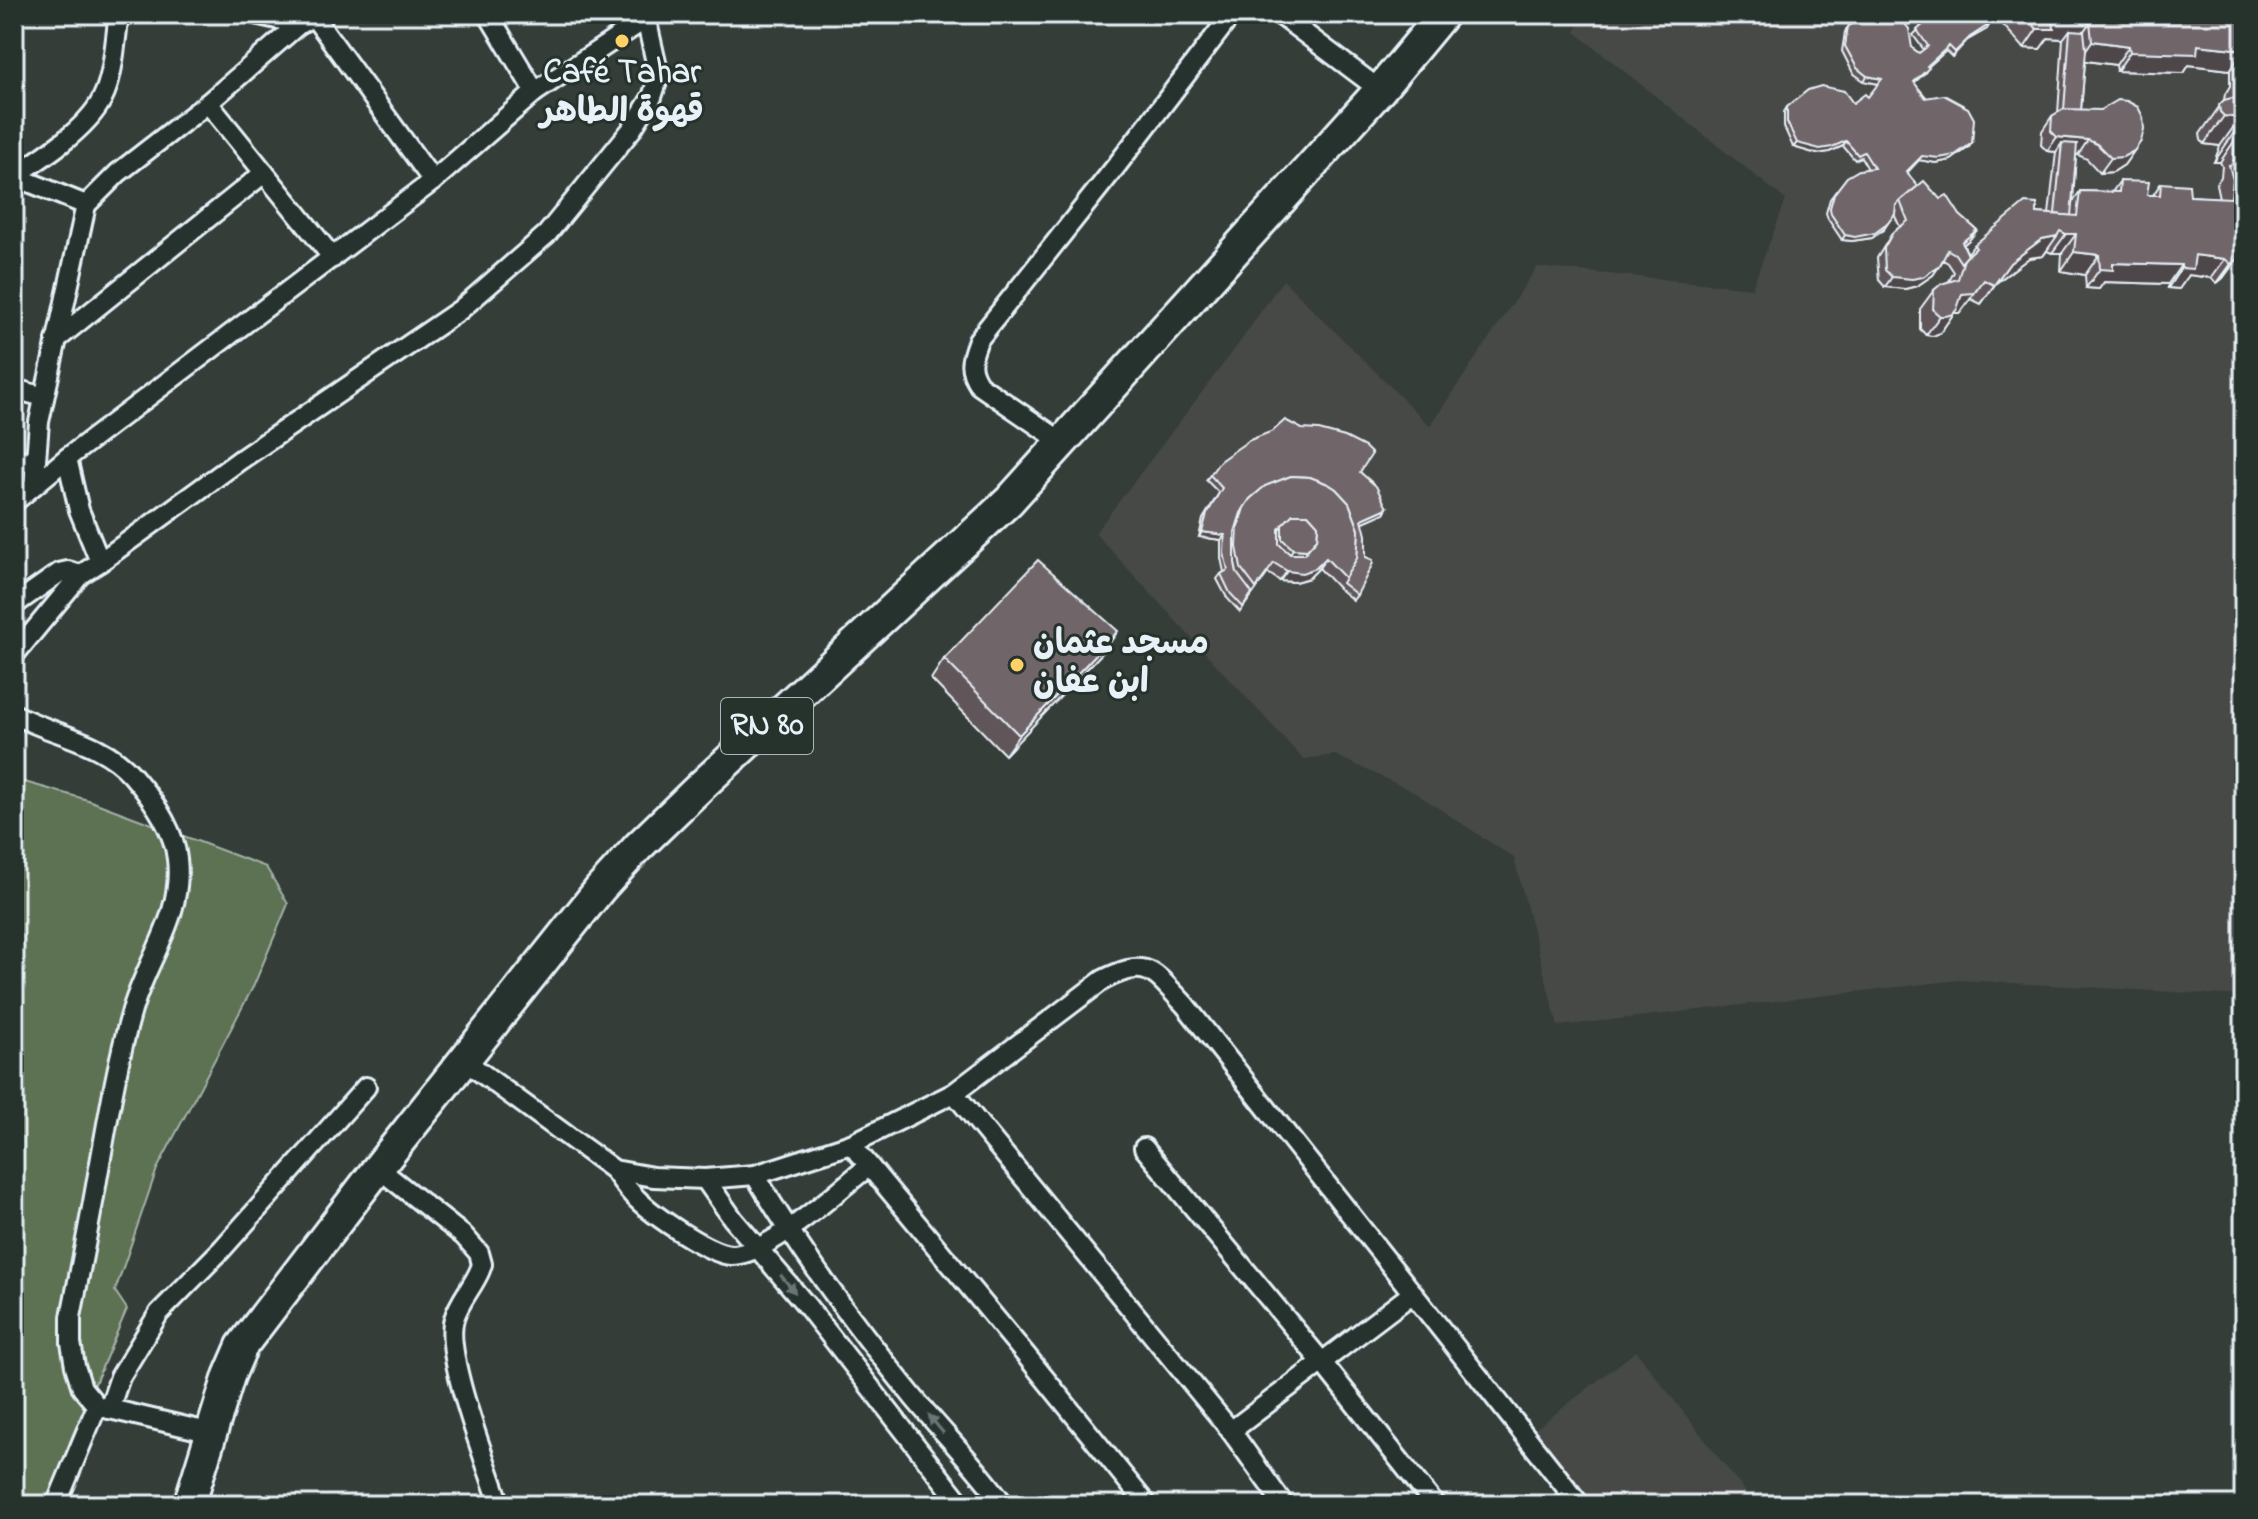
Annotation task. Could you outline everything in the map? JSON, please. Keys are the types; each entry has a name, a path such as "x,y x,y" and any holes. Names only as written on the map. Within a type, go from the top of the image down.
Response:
{"main road":[{"name":"RN 80","path":"189,1505 229,1376 242,1346 378,1168 600,889 638,847 1009,501 1380,90 1443,14"}],"street":[{"path":"14,176 52,152 94,112 103,99 119,14"},
{"path":"255,14 310,17"},
{"path":"488,14 535,92"},
{"path":"1062,442 979,385 971,374 971,357 978,340 1232,14"},
{"path":"1279,14 1380,90"},
{"path":"14,502 67,458 433,181 535,92 648,15 657,67 657,82 652,97 632,129 547,234 460,310 240,460 80,575 14,655"},
{"path":"34,485 37,437 44,397 86,205 118,173 208,103 310,17"},
{"path":"310,17 433,181"},
{"path":"208,103 333,258"},
{"path":"56,340 264,173"},
{"path":"14,176 86,205"},
{"path":"14,389 44,397"},
{"path":"14,457 36,465"},
{"path":"67,458 79,510 100,562"},
{"path":"14,605 59,573 68,571 80,575"},
{"path":"14,714 79,740 130,772 155,805 168,829 177,857 177,887 169,923 132,1010 113,1086 71,1317 71,1343 82,1388 103,1408 212,1433"},
{"path":"614,1170 653,1177 705,1179 755,1175 851,1144 954,1093 1103,980 1120,971 1136,968 1151,970 1185,1005 1580,1505"},
{"path":"465,1061 614,1170 637,1199 668,1223 715,1252 733,1255 758,1247 788,1230 869,1166"},
{"path":"56,1505 103,1408 159,1313 222,1249 366,1087"},
{"path":"954,1093 1231,1431 1284,1505"},
{"path":"851,1144 1147,1505"},
{"path":"1144,1148 1321,1361 1435,1505"},
{"path":"378,1168 464,1236 479,1253 482,1264 456,1313 452,1338 461,1386 500,1505"},
{"path":"755,1175 788,1230 847,1312 1004,1505"},
{"path":"705,1179 962,1505"},
{"path":"1231,1431 1413,1293"},
{"path":"945,1483 971,1465"}],"shaded area":[{"path":"1585,14 2244,14 2244,996 1959,980 1558,1026 1514,858 1414,792 1335,755 1303,759 1095,533 1237,346 1283,280 1430,426 1537,267 1752,288 1786,200 1575,32"},
{"path":"1636,1351 1751,1499 1745,1505 1591,1505 1534,1430"}],"green space":[{"path":"14,779 88,800 266,867 288,904 254,985 157,1169 115,1291 127,1309 46,1505 14,1505"}],"building":[{"path":"1861,14 1892,14 1902,20 1909,29 1912,48 1919,53 1928,46 1917,30 1926,22 1917,14 1989,14 1986,17 1990,24 1955,52 1949,46 1914,82 1925,98 1944,95 1968,108 1974,119 1972,143 1955,155 1939,158 1922,156 1906,172 1918,186 1896,205 1895,214 1887,224 1875,233 1855,237 1845,235 1830,208 1834,194 1847,177 1859,170 1874,168 1864,152 1858,155 1846,141 1820,149 1797,143 1787,122 1787,107 1808,90 1821,86 1844,91 1853,103 1865,94 1868,97 1882,79 1867,76 1857,68 1845,46 1848,27"},
{"path":"2024,14 2244,14 2244,50 2198,45 2197,54 2130,52 2129,46 2092,41 2090,22 2053,18 2054,29 2037,29"},
{"path":"2070,30 2084,31 2086,50 2081,110 2064,110"},
{"path":"2244,68 2244,80 2238,87 2238,75"},
{"path":"2244,80 2244,138 2241,138 2234,133 2240,118 2224,116 2219,105 2224,100 2241,99 2239,85 2243,85"},
{"path":"2118,100 2138,107 2143,117 2141,141 2134,151 2123,157 2111,158 2097,144 2057,137 2051,131 2052,116 2063,109 2101,110"},
{"path":"2062,143 2077,144 2071,216 2055,214"},
{"path":"2235,147 2244,147 2244,237 2237,237 2237,259 2231,264 2225,259 2195,255 2193,269 2181,268 2181,265 2113,263 2113,270 2100,269 2099,255 2074,252 2076,234 2060,231 2057,236 2042,239 2010,263 1994,285 1984,280 1974,293 1962,294 1953,314 1940,316 1933,310 1934,290 1941,284 1958,279 1964,259 1976,248 1974,245 2025,203 2037,204 2037,213 2077,216 2080,191 2119,192 2120,181 2149,182 2147,195 2160,195 2161,183 2189,185 2190,196 2231,198 2233,180 2229,165 2233,164"},
{"path":"1924,181 1940,199 1947,195 1960,215 1977,230 1962,242 1968,255 1961,263 1948,250 1940,265 1923,277 1892,277 1885,270 1884,248 1893,232 1908,221 1900,201"},
{"path":"1285,420 1302,429 1345,437 1365,447 1372,454 1360,472 1376,486 1387,508 1362,519 1366,557 1373,563 1357,595 1342,583 1357,558 1359,530 1349,503 1336,489 1310,477 1291,476 1265,486 1250,499 1241,513 1235,532 1237,573 1252,593 1243,607 1230,593 1221,574 1228,570 1224,553 1225,535 1202,532 1207,514 1222,488 1210,475 1220,461 1250,440 1273,431"},
{"path":"1291,476 1310,477 1336,489 1349,503 1359,530 1357,558 1345,578 1326,558 1316,568 1302,573 1287,571 1274,563 1256,588 1241,568 1237,547 1238,527 1244,508 1265,486","holes":["1293,514 1308,514 1318,525 1317,539 1304,554 1290,554 1279,544 1279,529"]},
{"path":"1293,514 1308,514 1318,525 1317,539 1307,550 1293,549 1282,539 1282,525"},
{"name":"مسجد عثمان ابن عفان","path":"1038,560 1118,631 1019,735 944,659"}],"place":[{"name":"Café Tahar قهوة الطاهر","path":"622,41"},
{"name":"مسجد عثمان ابن عفان","path":"1017,665"}]}
